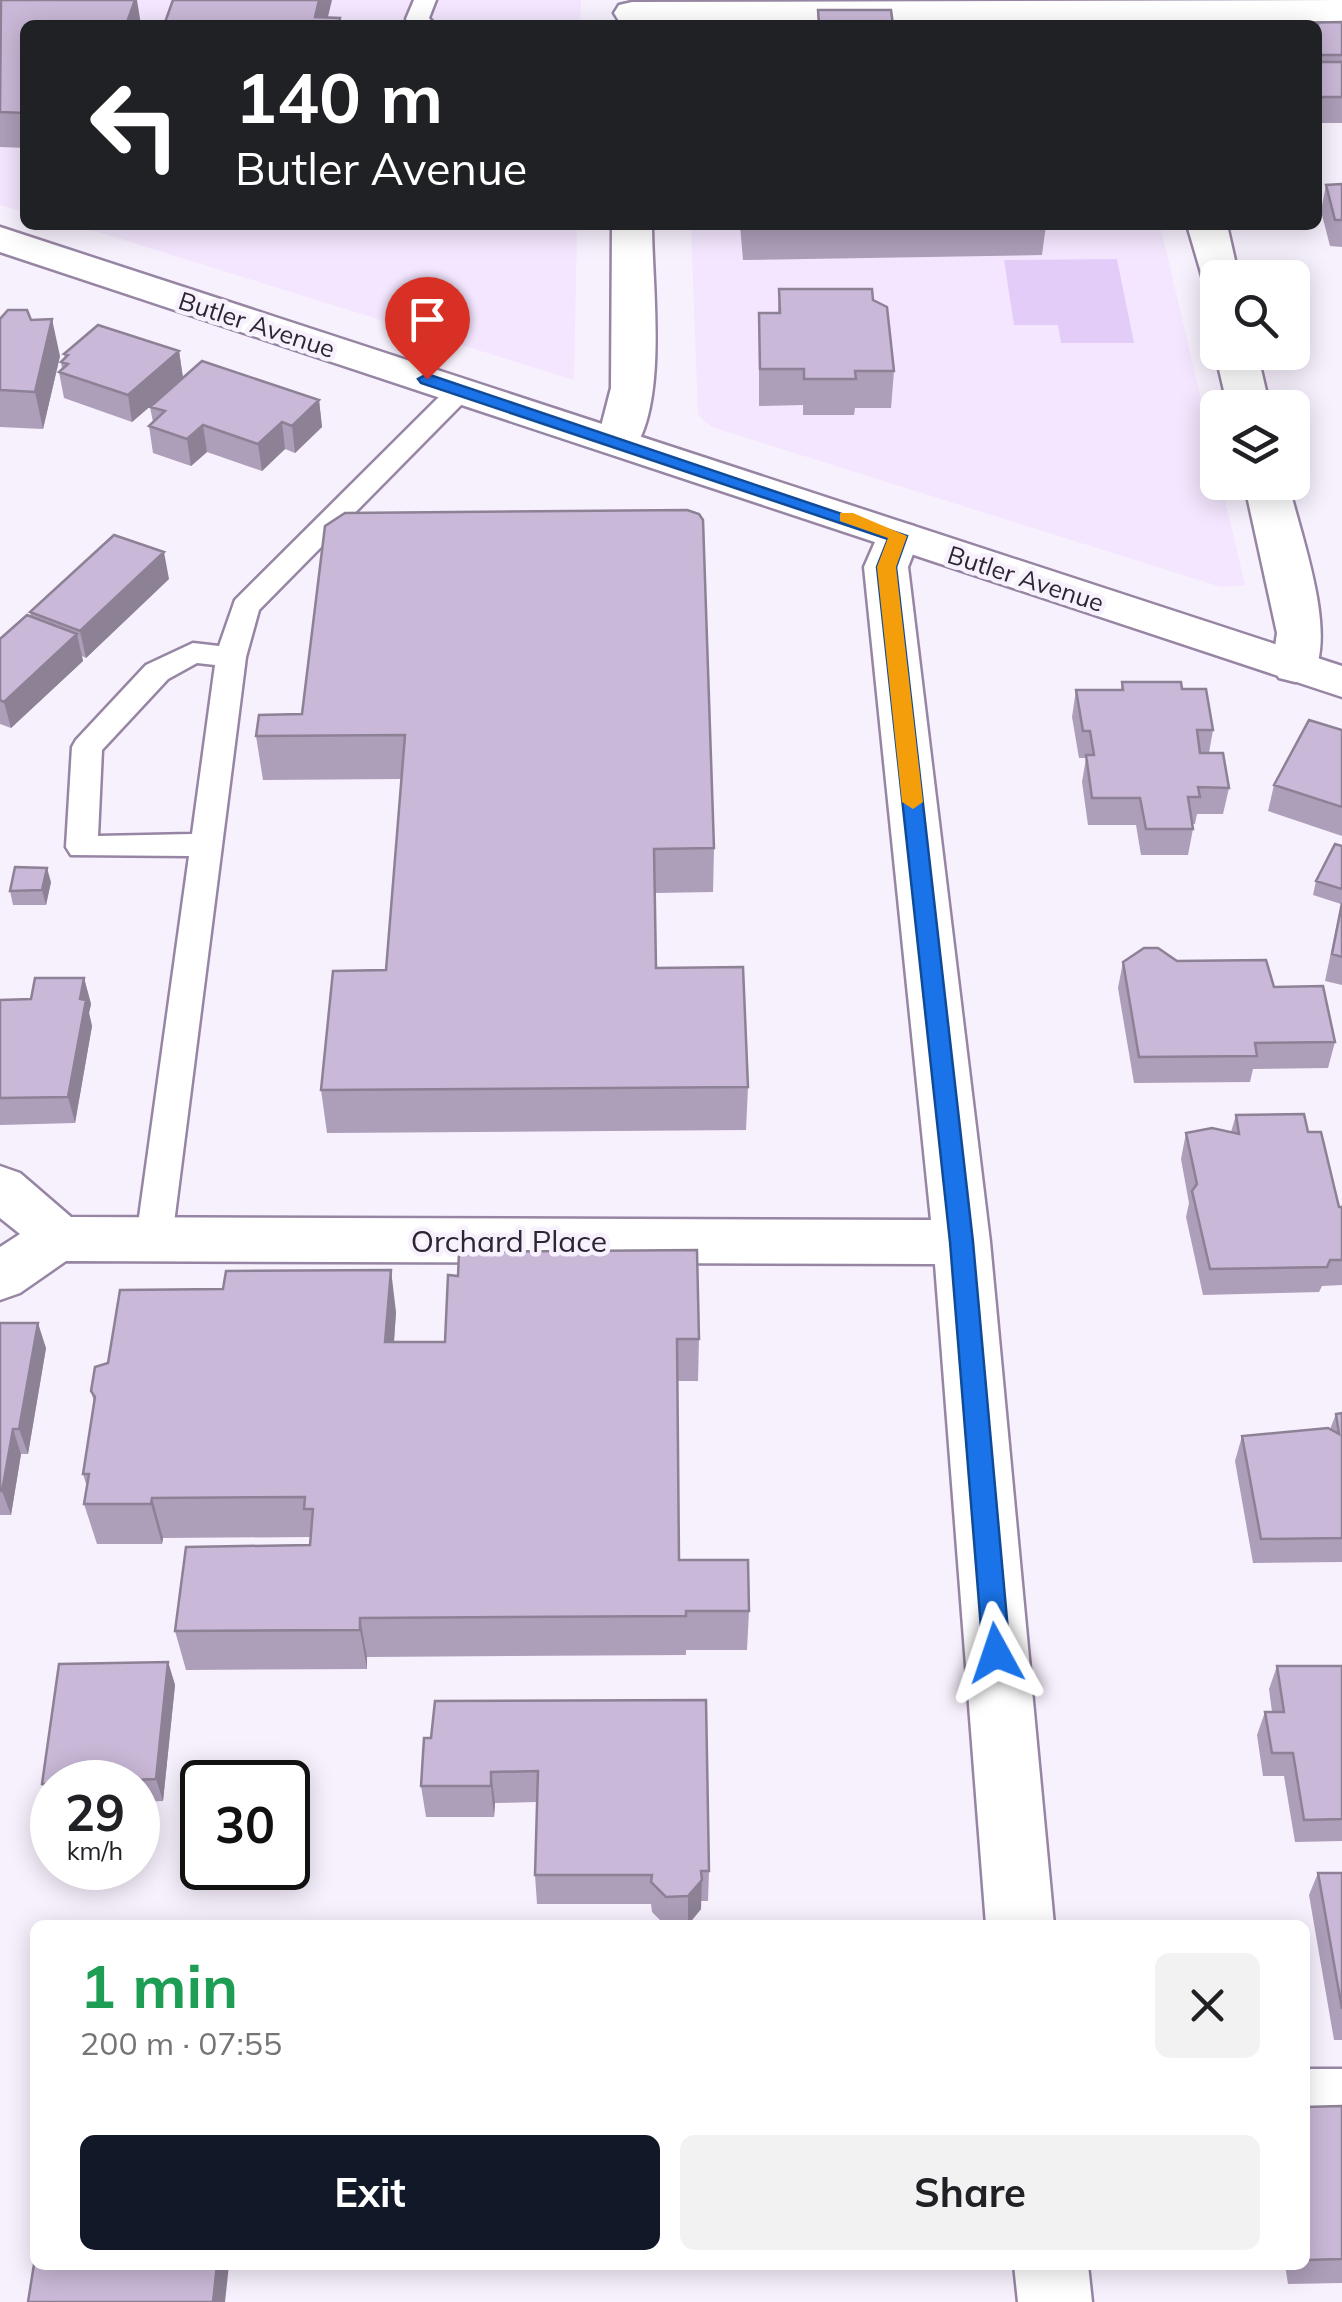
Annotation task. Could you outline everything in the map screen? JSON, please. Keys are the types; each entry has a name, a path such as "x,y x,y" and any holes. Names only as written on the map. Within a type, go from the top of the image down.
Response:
{"street":[{"path":"632,13 1342,10"},
{"path":"618,442 632,388 632,230"},
{"path":"1207,230 1215,260"},
{"path":"0,239 83,268"},
{"path":"0,263 83,268"},
{"name":"Butler Avenue","path":"83,268 1342,682"},
{"path":"1270,500 1300,634 1296,667"},
{"path":"898,536 886,567 962,1242 1020,1920"},
{"path":"0,1188 38,1217 56,1239 0,1277"},
{"name":"Orchard Place","path":"56,1239 962,1242"},
{"path":"1052,2270 1055,2302"}],"lane":[{"path":"154,1239 230,657 246,608 460,390"},
{"path":"206,845 82,847 87,747 157,672 193,654 230,657"},
{"path":"1310,2091 1342,2091"}],"shaded area":[{"path":"0,0 581,0 580,20 20,20 20,211 0,205"},
{"path":"90,230 577,230 574,380"},
{"path":"691,230 1161,230 1200,394 1200,500 1225,500 1245,585 1221,587 712,427 698,415"},
{"path":"1117,259 1134,343 1061,343 1058,325 1014,325 1004,260"}],"building":[{"path":"1,0 135,0 128,20 20,20 20,113 0,112"},
{"path":"173,0 319,0 315,17 340,18 339,20 166,20"},
{"path":"818,10 891,10 892,20 819,20"},
{"path":"1322,22 1342,22 1342,55 1322,55"},
{"path":"1322,62 1342,62 1342,97 1322,97"},
{"path":"1342,184 1342,220 1335,220 1326,185"},
{"path":"779,289 872,289 873,300 887,307 894,371 855,371 856,379 804,379 804,369 760,369 759,313 780,313"},
{"path":"8,310 27,310 31,320 52,319 35,392 0,390 0,319"},
{"path":"98,325 179,351 128,395 59,372 68,364 61,362 68,355 64,354"},
{"path":"202,361 319,400 292,426 282,422 258,444 203,425 187,439 149,426 165,411 150,407"},
{"path":"687,510 703,520 714,848 654,849 656,968 743,967 748,1087 321,1090 333,971 386,970 405,735 256,736 259,715 302,714 325,526 345,513"},
{"path":"114,535 164,552 80,631 30,612"},
{"path":"27,615 77,634 4,702 0,700 0,639"},
{"path":"1122,682 1181,682 1182,689 1206,689 1213,730 1197,730 1200,753 1223,753 1229,788 1198,787 1200,797 1188,797 1193,829 1146,829 1140,798 1092,798 1086,755 1094,755 1090,731 1083,731 1076,690 1123,690"},
{"path":"1309,720 1342,730 1342,807 1274,785"},
{"path":"1335,844 1342,846 1342,889 1316,881"},
{"path":"15,867 47,868 42,890 10,891"},
{"path":"1342,903 1342,957 1332,954"},
{"path":"1144,948 1158,948 1177,961 1266,960 1274,987 1323,986 1335,1042 1255,1043 1257,1056 1139,1057 1123,962"},
{"path":"35,978 84,978 80,999 86,1000 68,1097 0,1098 0,1000 31,999"},
{"path":"1304,1114 1308,1132 1321,1132 1342,1207 1342,1260 1330,1260 1327,1267 1210,1269 1192,1191 1197,1184 1186,1133 1212,1128 1239,1134 1236,1115"},
{"path":"697,1250 699,1339 677,1339 679,1560 748,1560 749,1611 686,1611 686,1616 360,1618 360,1630 175,1631 186,1547 310,1545 313,1509 304,1509 305,1497 152,1498 151,1504 84,1504 89,1474 83,1474 95,1397 91,1391 95,1367 108,1363 120,1290 223,1289 226,1271 391,1270 385,1342 445,1342 448,1275 458,1276 459,1252"},
{"path":"0,1323 38,1323 19,1429 13,1429 2,1491 0,1491"},
{"path":"1342,1413 1342,1538 1261,1539 1242,1436 1328,1428 1339,1434 1336,1414"},
{"path":"168,1662 158,1760 45,1760 59,1664"},
{"path":"1277,1666 1342,1666 1342,1819 1304,1820 1293,1753 1272,1753 1265,1712 1284,1712"},
{"path":"706,1700 709,1871 701,1871 702,1880 688,1896 666,1897 651,1882 652,1875 535,1875 538,1771 491,1772 491,1786 421,1786 424,1738 431,1738 435,1701"},
{"path":"1318,1873 1342,1873 1342,2009"},
{"path":"1342,2106 1342,2259 1310,2260 1310,2107"},
{"path":"33,2270 216,2270 213,2302 28,2302"}],"slow traffic":[{"path":"847,517 898,536 886,567 913,802"}],"route":[{"path":"427,379 898,536 886,567 962,1242 996,1653"}]}
